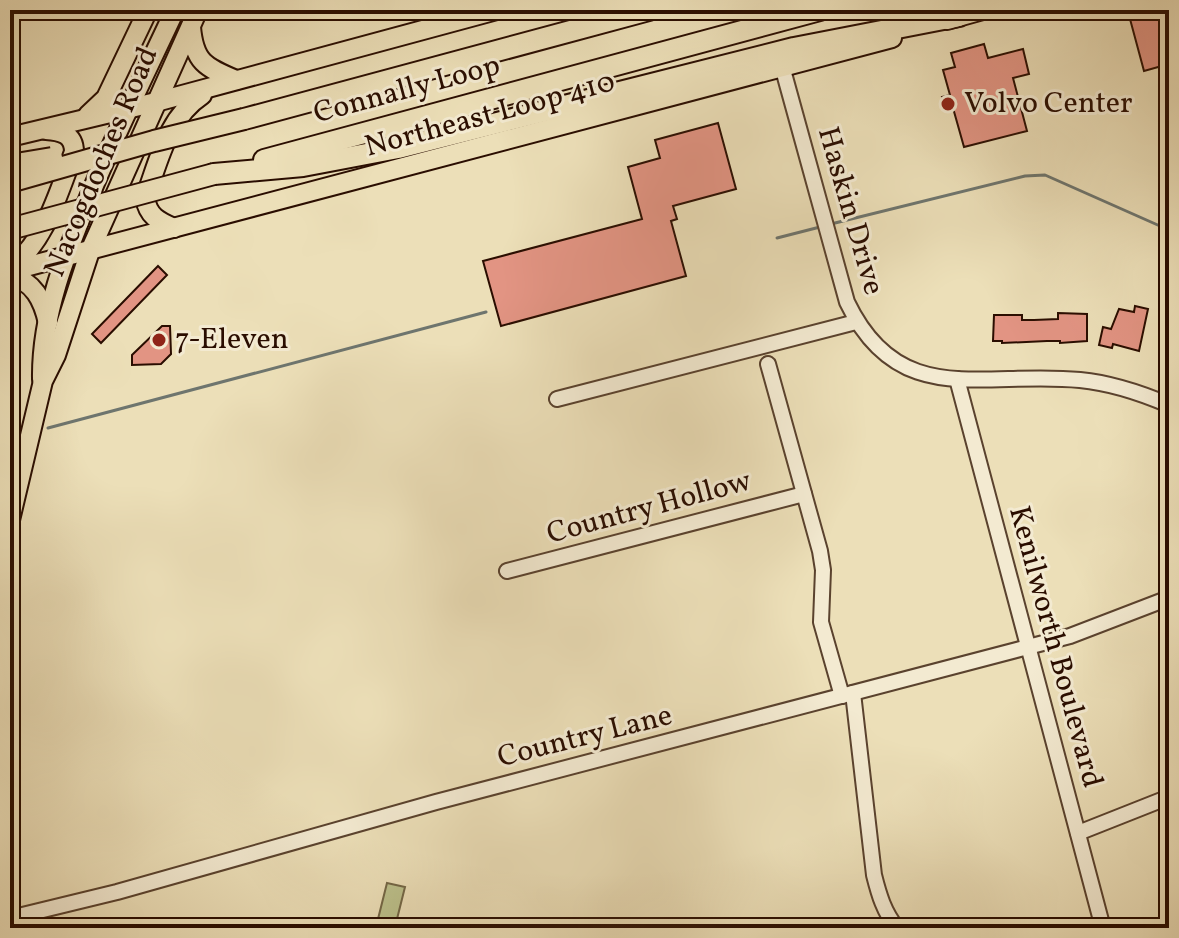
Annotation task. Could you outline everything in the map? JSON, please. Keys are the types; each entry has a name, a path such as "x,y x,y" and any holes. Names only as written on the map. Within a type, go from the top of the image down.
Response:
{"highway":[{"name":"Connally Loop","path":"10,182 649,10"},
{"name":"Connally Loop","path":"10,229 820,10"},
{"path":"214,174 303,166 398,148 468,133 794,48 959,16"},
{"path":"10,165 154,141"}],"main road":[{"path":"82,118 101,106 106,98 148,10"},
{"name":"Nacogdoches Road","path":"43,381 42,350 64,257 126,110 175,10"},
{"path":"10,137 126,110 497,10"},
{"name":"Northeast Loop 410","path":"10,272 896,37 983,10"},
{"path":"194,19 193,49 199,59 209,68 236,80"},
{"name":"Nacogdoches Road","path":"10,520 43,381 56,355 90,251 194,19"},
{"path":"174,228 156,220 147,210 145,198 175,119 185,107 214,86"},
{"path":"40,129 65,133 71,138 74,152 39,238 10,272 35,290 48,323"}],"street":[{"name":"Haskin Drive","path":"782,66 847,302 856,322 874,345 899,365 925,375 957,379 1080,380 1117,387 1169,405"},
{"path":"557,399 856,322"},
{"path":"768,364 823,570 821,622 848,694 874,875 883,908 897,928"},
{"name":"Kenilworth Boulevard","path":"957,379 1103,928"},
{"name":"Country Hollow","path":"507,571 804,494"},
{"name":"Country Lane","path":"10,918 117,892 436,802 1070,636 1169,598"},
{"path":"1078,833 1169,797"}],"green space":[{"path":"387,883 405,887 395,927 377,923"}],"building":[{"path":"1169,10 1169,64 1144,71 1130,19"},
{"path":"984,44 988,58 1023,49 1029,74 1013,78 1027,131 964,147 953,108 945,110 942,97 950,95 943,70 955,67 951,53"},
{"path":"718,123 736,189 673,206 677,219 671,221 686,276 501,326 483,261 642,219 628,167 660,158 655,140"},
{"path":"158,266 167,275 101,343 92,334"},
{"path":"1135,306 1148,309 1139,351 1113,344 1112,348 1099,345 1103,327 1111,329 1119,309 1134,312"},
{"path":"1058,313 1087,314 1087,341 993,341 994,315 1022,315 1022,320 1034,320 1058,319"},
{"name":"7-Eleven","path":"162,326 170,326 171,354 161,364 132,365 132,355"}],"waterway":[{"path":"831,224 1025,176 1045,175 1169,230"},
{"path":"777,238 820,227"},
{"path":"48,428 486,312"}],"place":[{"name":"Volvo Center","path":"948,104"},
{"name":"7-Eleven","path":"159,340"}]}
